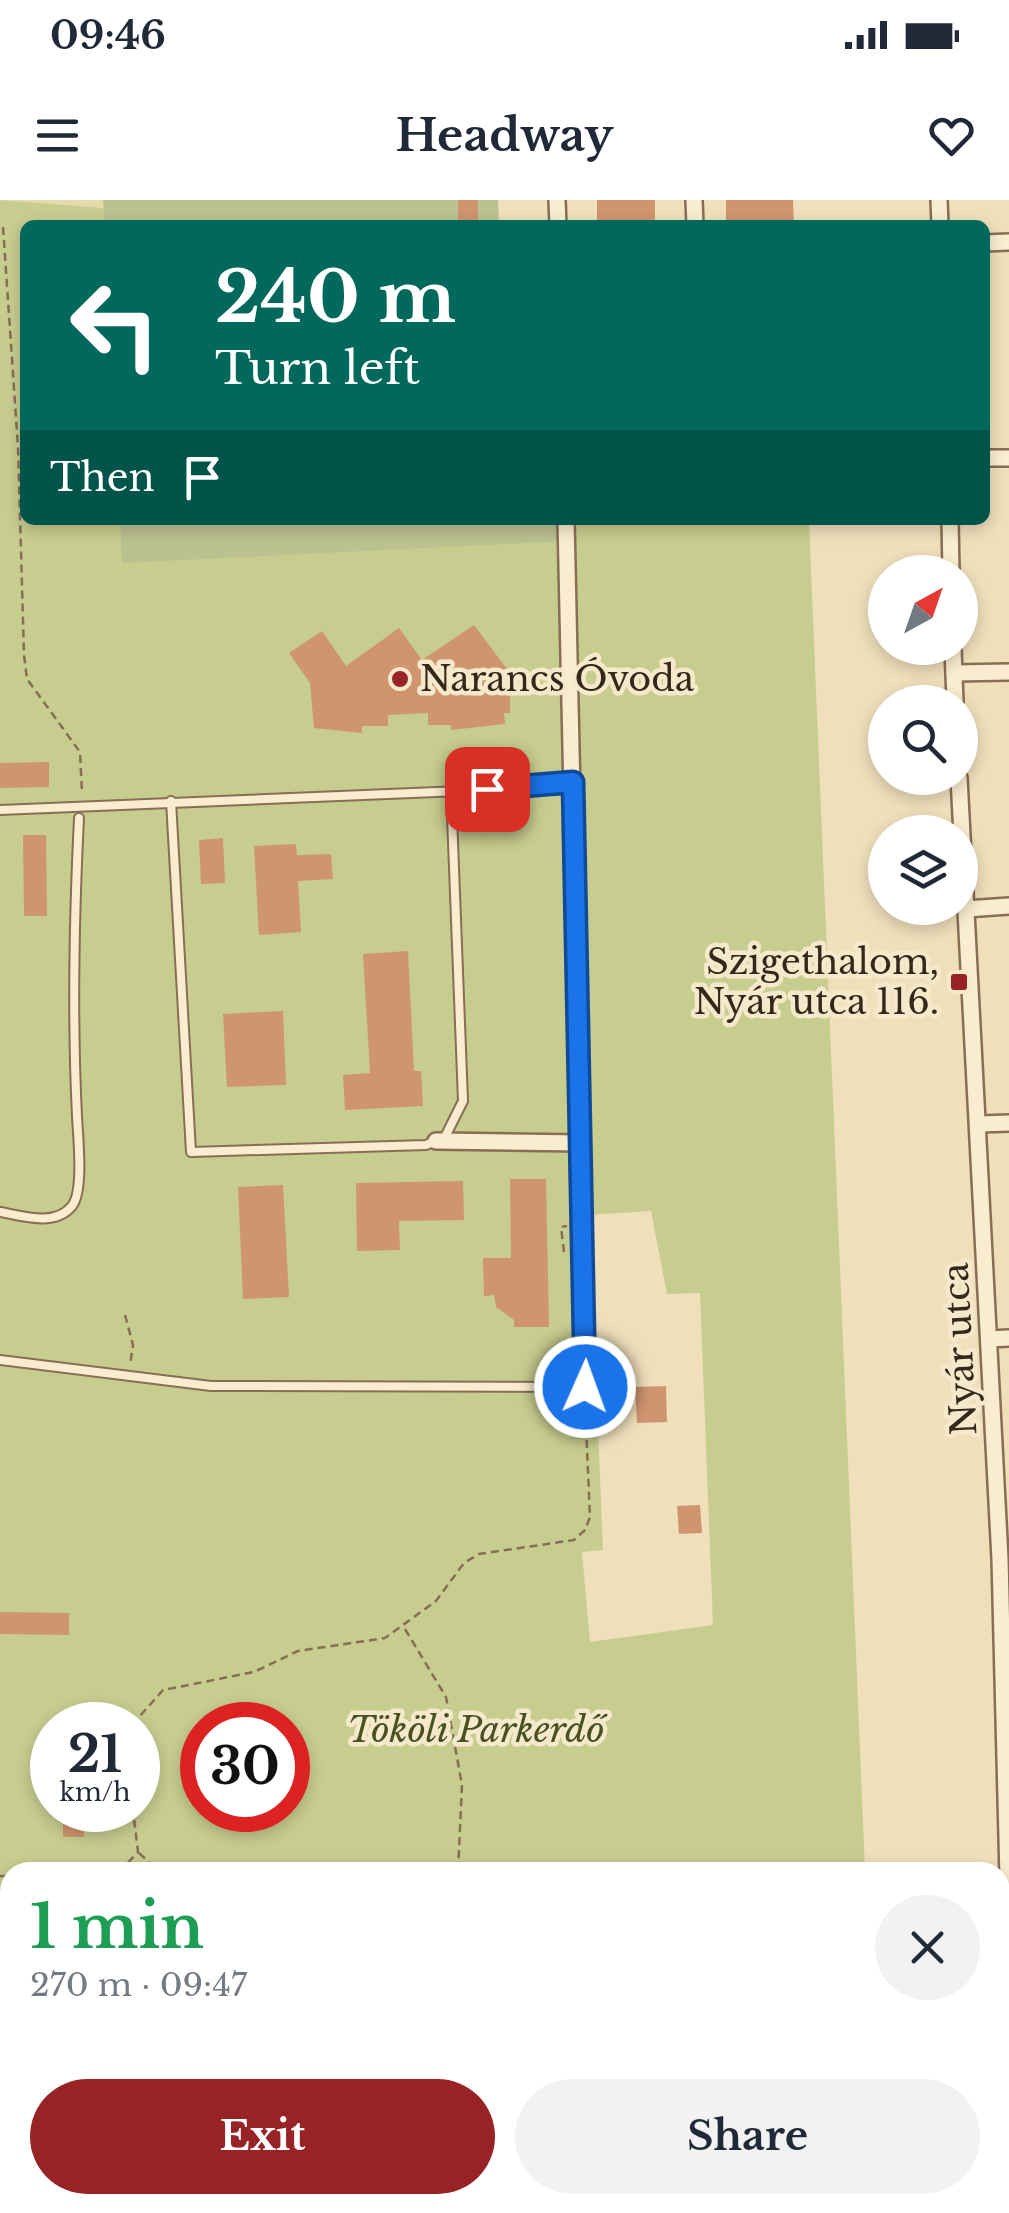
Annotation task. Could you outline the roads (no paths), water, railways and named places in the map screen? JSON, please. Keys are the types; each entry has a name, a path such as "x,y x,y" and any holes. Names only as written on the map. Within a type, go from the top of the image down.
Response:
{"street":[{"path":"566,525 585,1387"},
{"path":"950,525 951,555"},
{"path":"954,665 955,685"},
{"path":"954,673 1009,672"},
{"path":"978,907 1009,906"},
{"name":"Nyár utca","path":"967,925 1004,1559 1008,1862"},
{"path":"979,1124 1009,1122"},
{"path":"436,1140 580,1143"},
{"path":"989,1339 1009,1338"}],"lane":[{"path":"0,810 81,814 171,801 573,782"},
{"path":"171,801 191,1152 426,1145 456,1122 463,1102 451,790"},
{"path":"0,1212 45,1218 63,1216 76,1202 79,1151 71,994 81,814"},
{"path":"0,1360 211,1386 585,1387"}],"place":[{"name":"Narancs Óvoda","path":"400,679"},
{"name":"Szigethalom, Nyár utca 116.","path":"959,982"}],"park label":[{"name":"Tököli Parkerdő","path":"476,1730"}]}
